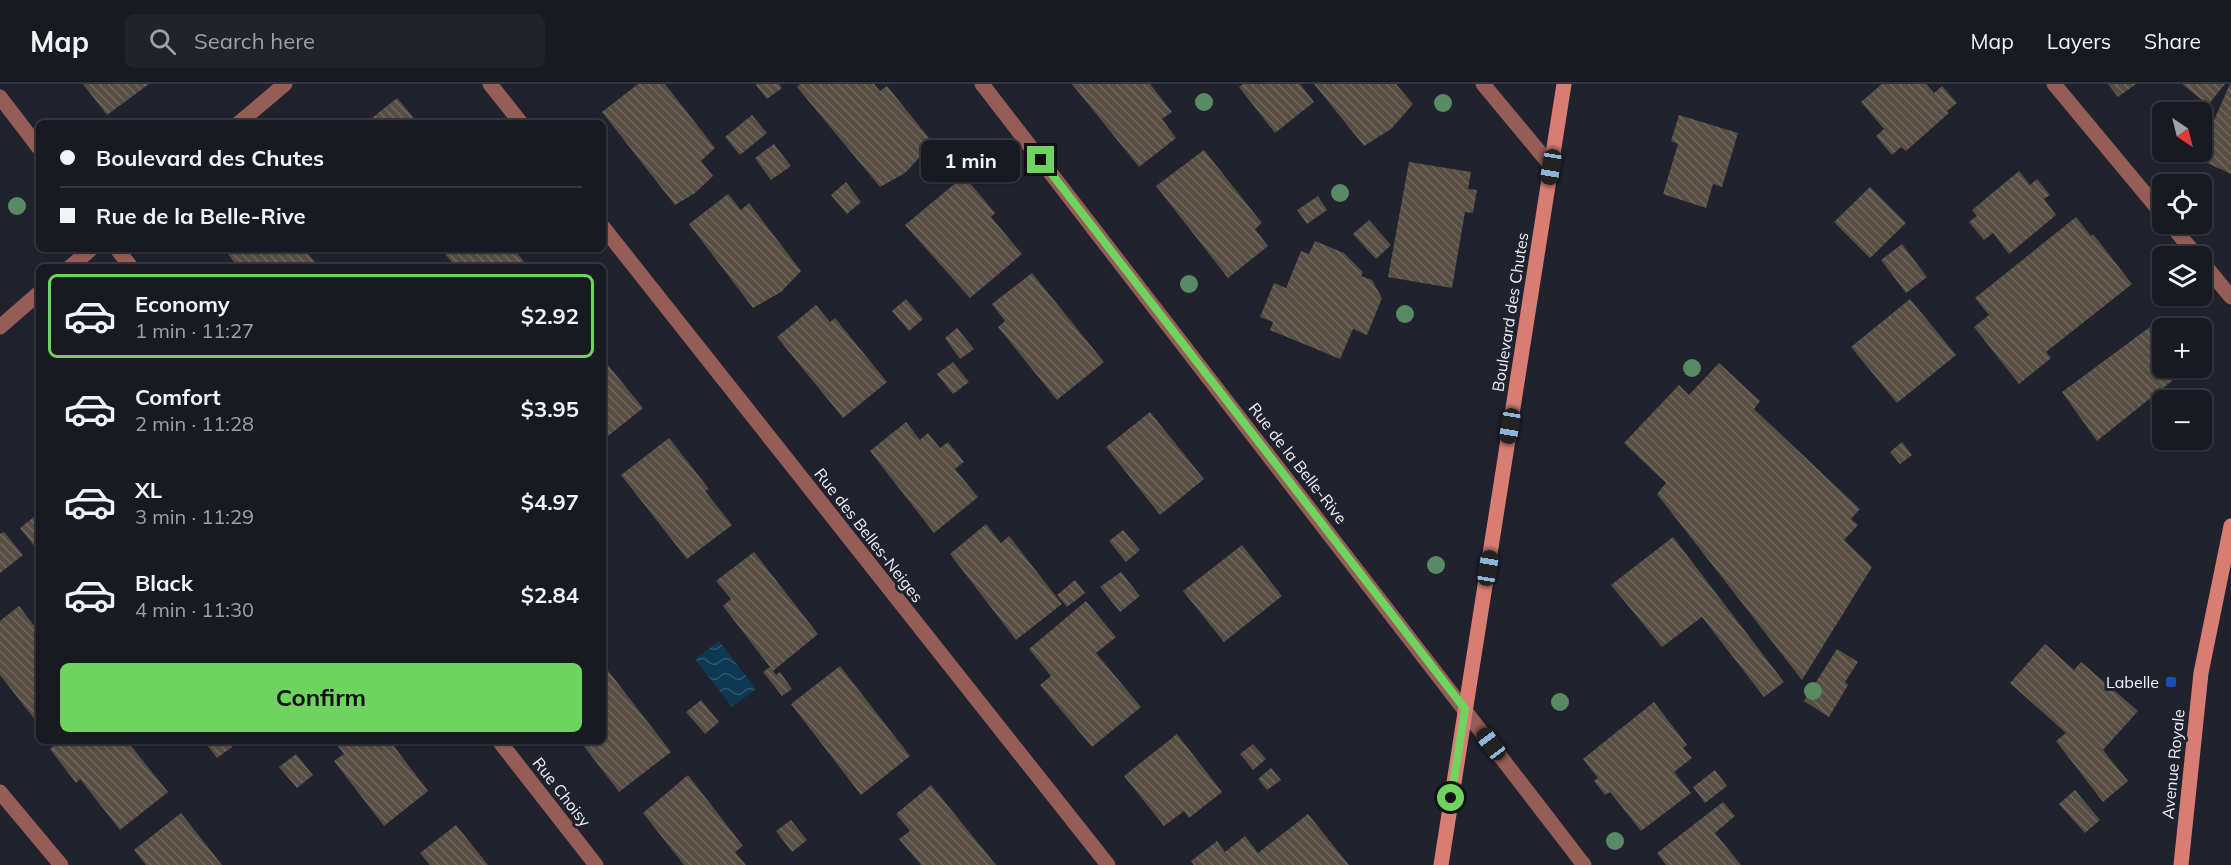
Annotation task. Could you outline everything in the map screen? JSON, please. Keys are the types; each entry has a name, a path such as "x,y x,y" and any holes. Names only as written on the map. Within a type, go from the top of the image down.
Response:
{"street":[{"path":"243,120 285,84"},
{"path":"490,84 519,120"},
{"name":"Rue de la Belle-Rive","path":"982,84 1584,865"},
{"path":"1483,84 1551,167"},
{"name":"Boulevard des Chutes","path":"1441,865 1564,84"},
{"path":"2054,84 2152,202"},
{"path":"0,98 36,144"},
{"name":"Rue des Belles-Neiges","path":"606,231 1108,865"},
{"path":"2178,234 2189,246"},
{"path":"74,264 88,252"},
{"path":"119,252 129,264"},
{"path":"2212,274 2231,297"},
{"path":"0,327 36,296"},
{"name":"Avenue Royale","path":"2181,865 2201,673 2231,526"},
{"name":"Rue Choisy","path":"501,744 596,865"},
{"path":"0,792 61,865"}],"water":[{"path":"719,641 756,689 732,707 695,659"}],"building":[{"path":"83,84 149,84 107,115"},
{"path":"638,84 665,84 715,148 701,161 713,176 695,193 675,205 602,112"},
{"path":"757,84 779,84 782,88 767,99"},
{"path":"800,84 874,84 880,91 887,86 933,143 905,173 880,187 797,87"},
{"path":"1072,84 1150,84 1172,112 1162,119 1176,138 1139,167"},
{"path":"1243,84 1300,84 1314,102 1275,133 1239,87"},
{"path":"1314,84 1396,84 1413,104 1391,129 1364,146"},
{"path":"1882,84 1926,84 1934,93 1942,86 1957,103 1906,151 1901,147 1892,155 1876,136 1884,129 1861,102"},
{"path":"2108,84 2136,84 2118,97"},
{"path":"2182,84 2225,84 2210,102 2204,102"},
{"path":"2231,84 2231,174 2205,162 2212,162 2212,125"},
{"path":"397,98 415,120 370,120"},
{"path":"752,115 767,133 740,155 725,137"},
{"path":"1679,115 1738,133 1722,187 1713,184 1706,208 1663,194 1678,144 1671,141"},
{"path":"774,144 791,166 771,180 755,158"},
{"path":"1204,150 1262,223 1255,229 1268,246 1228,278 1156,186"},
{"path":"1409,162 1471,172 1468,189 1477,190 1473,213 1465,212 1452,288 1388,277"},
{"path":"2019,171 2030,185 2037,179 2050,195 2044,199 2056,215 2009,254 1993,233 1984,240 1969,222 1977,216 1972,210"},
{"path":"964,176 995,213 991,217 1022,254 970,298 905,225"},
{"path":"846,182 861,202 847,214 831,195"},
{"path":"1870,187 1906,223 1870,258 1834,222"},
{"path":"728,194 741,210 749,203 801,271 781,292 753,308 689,224"},
{"path":"1318,196 1327,210 1307,224 1297,210"},
{"path":"2076,217 2091,236 2093,234 2132,284 2046,352 2051,358 2019,384 1974,327 1989,315 1975,298"},
{"path":"1369,220 1391,245 1376,259 1353,234"},
{"path":"1315,241 1344,253 1363,272 1361,276 1372,280 1382,298 1367,335 1353,329 1340,359 1270,330 1273,322 1260,317 1274,283 1286,288 1301,251 1309,254"},
{"path":"1902,244 1927,277 1906,293 1881,260"},
{"path":"226,252 306,252 316,264 236,264"},
{"path":"444,252 516,252 526,264 454,264"},
{"path":"1032,273 1104,362 1057,400 998,327 1005,321 992,304"},
{"path":"906,299 923,319 909,331 892,311"},
{"path":"1910,299 1956,355 1897,403 1851,347"},
{"path":"816,305 830,322 835,318 887,382 843,418 777,337"},
{"path":"2152,325 2152,378 2176,378 2161,390 2152,390 2152,397 2097,441 2062,392"},
{"path":"957,328 974,349 960,359 945,338"},
{"path":"953,362 969,382 953,394 937,374"},
{"path":"606,363 643,408 606,438"},
{"path":"1719,363 1760,401 1754,409 1860,509 1851,519 1858,525 1844,540 1872,567 1802,680 1657,494 1666,483 1624,443 1679,385 1689,395"},
{"path":"1150,412 1204,479 1160,515 1106,447"},
{"path":"906,422 920,440 928,433 940,448 948,442 964,462 955,469 978,497 934,533 870,451"},
{"path":"669,438 709,489 705,491 732,525 687,559 621,475"},
{"path":"1902,442 1912,455 1900,464 1890,452"},
{"path":"36,515 36,548 20,528"},
{"path":"986,524 1001,543 1009,536 1062,604 1016,640 950,554"},
{"path":"1123,530 1140,550 1126,562 1109,541"},
{"path":"4,532 23,555 0,573 0,534"},
{"path":"1673,537 1784,682 1764,697 1702,617 1662,647 1611,585"},
{"path":"1242,545 1282,596 1224,642 1183,591"},
{"path":"754,552 818,634 773,671 776,675 780,672 792,689 782,696 763,672 770,667 723,606 731,599 716,581"},
{"path":"1121,572 1140,596 1120,612 1100,587"},
{"path":"1075,580 1085,593 1067,607 1057,595"},
{"path":"1086,601 1116,637 1096,653 1141,707 1092,747 1040,685 1051,676 1029,649"},
{"path":"19,606 36,628 36,721 0,675 0,621"},
{"path":"2045,644 2074,670 2081,662 2138,711 2103,750 2128,781 2103,802 2056,741 2066,733 2010,683"},
{"path":"1837,649 1858,662 1845,682 1848,685 1829,717 1804,701"},
{"path":"840,666 910,756 861,795 791,704"},
{"path":"606,668 671,752 619,792 582,744 606,744"},
{"path":"701,700 719,722 705,734 686,712"},
{"path":"1654,702 1687,745 1683,748 1692,758 1674,772 1691,793 1641,831 1610,792 1605,795 1594,781 1598,778 1583,759"},
{"path":"1177,734 1222,792 1189,818 1184,811 1164,826 1124,776"},
{"path":"56,744 129,744 168,792 120,830 80,779 76,783 50,749"},
{"path":"206,744 230,744 232,747 217,758"},
{"path":"336,744 392,744 428,791 384,826 334,761 344,754"},
{"path":"1253,744 1266,759 1253,770 1240,754"},
{"path":"296,754 313,775 297,788 279,767"},
{"path":"1271,768 1281,780 1267,790 1258,779"},
{"path":"1715,770 1727,786 1705,803 1693,787"},
{"path":"688,775 743,846 735,852 746,865 684,865 643,813"},
{"path":"931,785 996,865 921,865 899,839 910,831 896,814"},
{"path":"2075,790 2100,820 2085,833 2059,804"},
{"path":"1723,802 1735,816 1715,833 1741,865 1666,865 1657,853"},
{"path":"181,813 222,865 146,865 134,850"},
{"path":"1308,814 1349,865 1194,865 1191,861 1217,841 1225,852 1245,836 1258,853"},
{"path":"791,820 807,840 792,852 776,831"},
{"path":"456,825 488,865 430,865 420,853"}],"place":[{"name":"Labelle","path":"2171,682"}],"route":[{"path":"1041,160 1465,709 1451,798"}]}
